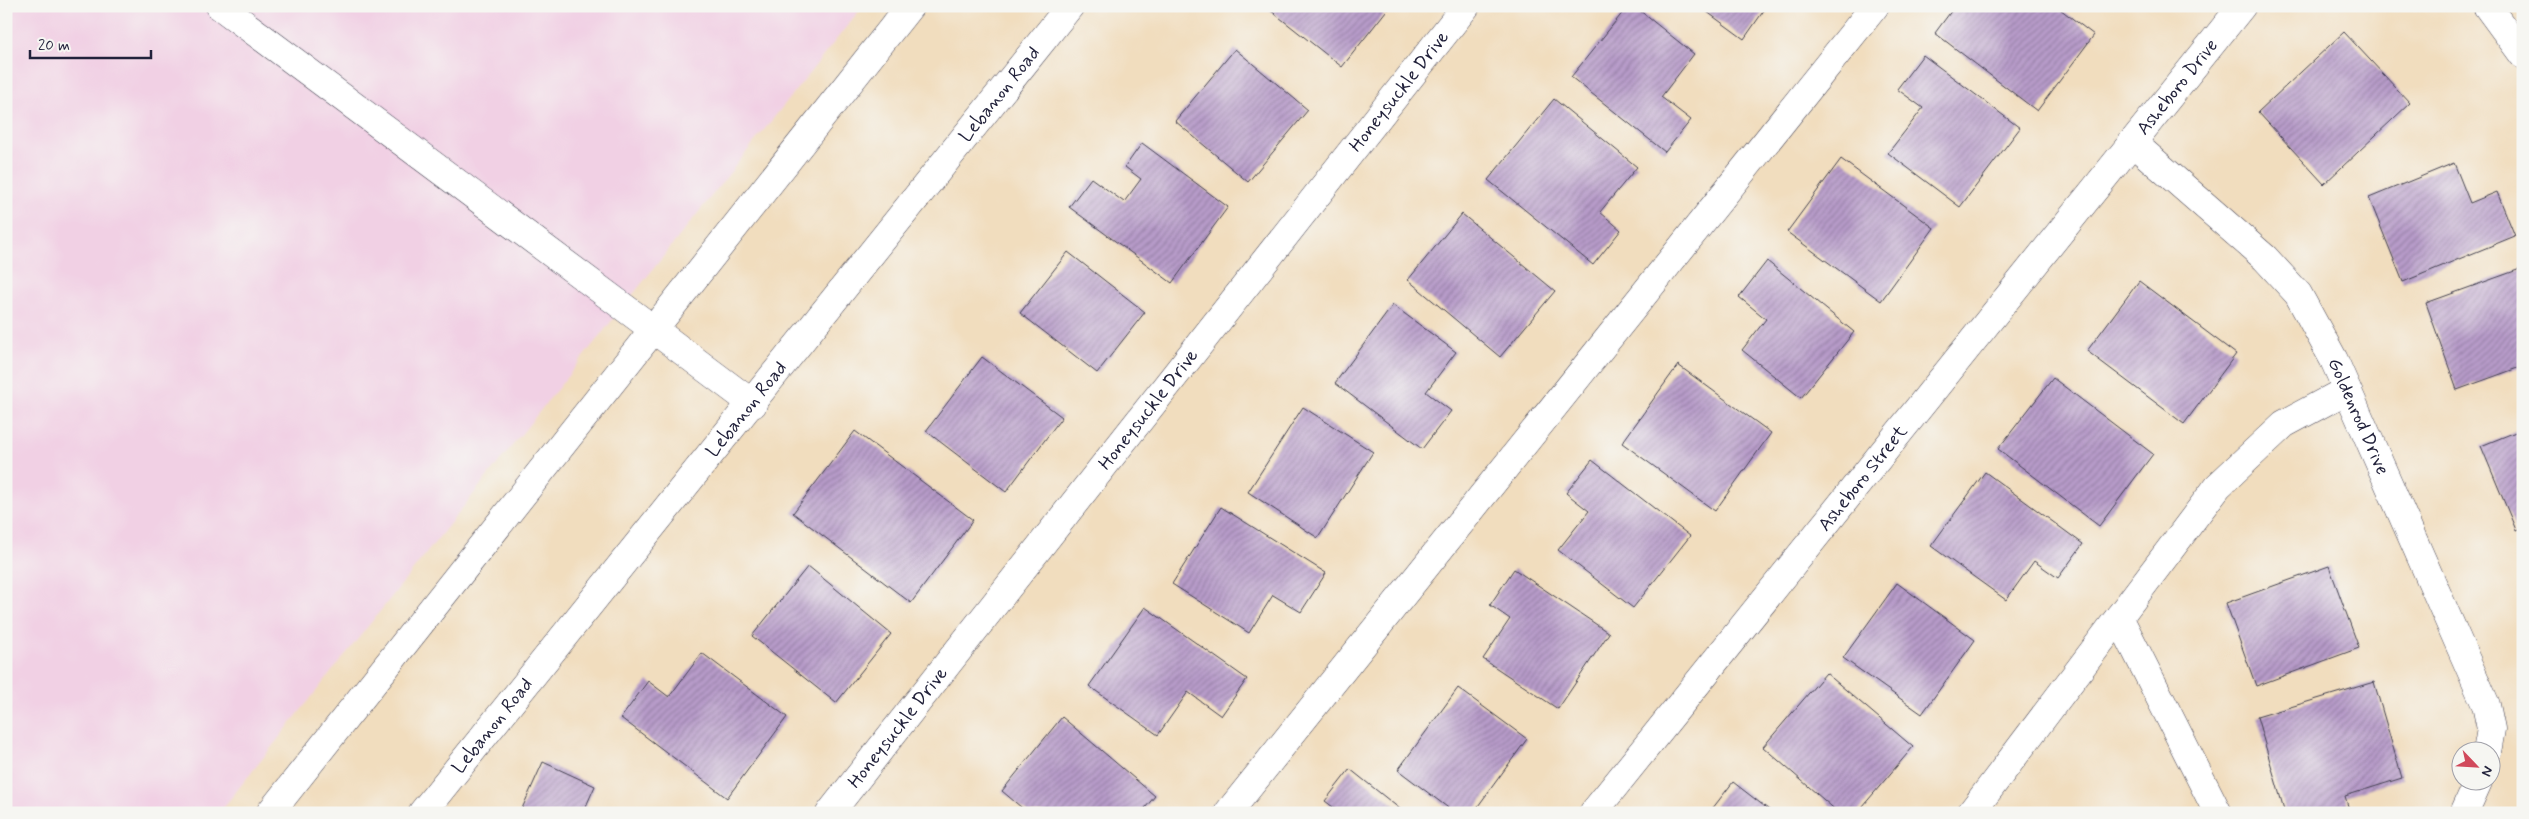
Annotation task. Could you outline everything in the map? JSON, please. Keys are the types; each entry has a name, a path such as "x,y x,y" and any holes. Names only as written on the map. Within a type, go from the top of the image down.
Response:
{"street":[{"path":"220,6 753,404"},
{"path":"270,813 910,6"},
{"name":"Lebanon Road","path":"422,813 753,404 1070,6"},
{"name":"Honeysuckle Drive","path":"830,813 1466,6"},
{"path":"1228,813 1875,6"},
{"name":"Asheboro Drive","path":"2132,142 2242,6"},
{"path":"2487,6 2523,55"},
{"name":"Goldenrod Drive","path":"2132,142 2265,258 2298,294 2334,360 2486,705 2492,729 2489,742"},
{"name":"Asheboro Street","path":"1593,813 2132,142"},
{"path":"1971,813 2218,486 2284,424 2347,390"},
{"path":"2119,617 2218,813"},
{"path":"2464,813 2473,792"}],"shaded area":[{"path":"6,6 863,6 219,813 6,813"}],"building":[{"path":"1265,6 1390,6 1342,67"},
{"path":"1628,6 1634,6 1694,54 1661,97 1691,120 1665,152 1571,77"},
{"path":"1699,6 1767,6 1744,39"},
{"path":"1955,6 2056,6 2094,35 2037,111 1935,33"},
{"path":"2344,32 2410,103 2324,184 2258,112"},
{"path":"1235,49 1308,110 1248,182 1175,121"},
{"path":"1923,55 2020,128 1960,207 1888,153 1923,108 1897,89"},
{"path":"1554,99 1637,167 1600,212 1621,230 1593,265 1488,180"},
{"path":"1142,143 1228,207 1172,283 1069,207 1091,178 1124,202 1141,179 1125,167"},
{"path":"1841,159 1934,228 1881,301 1787,232"},
{"path":"2454,163 2470,203 2497,192 2515,236 2403,282 2369,198"},
{"path":"1462,214 1555,291 1500,357 1408,280"},
{"path":"1068,252 1145,312 1097,373 1020,313"},
{"path":"1767,261 1854,332 1801,398 1742,350 1766,319 1739,297"},
{"path":"2523,268 2523,366 2457,390 2426,303"},
{"path":"2139,281 2236,354 2184,424 2087,351"},
{"path":"1393,305 1456,352 1426,392 1451,411 1422,449 1335,383"},
{"path":"982,357 1062,417 1006,492 926,431"},
{"path":"1678,365 1771,433 1715,511 1622,443"},
{"path":"2053,378 2153,454 2099,526 1998,449"},
{"path":"1303,407 1373,452 1318,538 1248,492"},
{"path":"2523,429 2523,527 2516,530 2481,446"},
{"path":"855,431 973,520 911,603 793,513"},
{"path":"1592,460 1690,536 1633,608 1558,550 1589,511 1566,493"},
{"path":"1985,472 2083,544 2058,578 2034,561 2006,600 1931,546"},
{"path":"1221,507 1326,573 1301,612 1273,595 1249,633 1172,584"},
{"path":"808,566 891,634 836,703 752,636"},
{"path":"2329,566 2359,648 2256,686 2226,603"},
{"path":"1514,569 1609,633 1558,709 1483,659 1510,619 1490,605"},
{"path":"1897,583 1975,640 1922,714 1843,658"},
{"path":"1145,607 1247,679 1221,716 1188,692 1158,735 1089,686"},
{"path":"702,653 787,717 727,798 621,718 648,681 669,697"},
{"path":"1826,673 1913,747 1857,813 1839,813 1763,747"},
{"path":"2374,682 2402,778 2345,796 2350,813 2285,813 2257,717"},
{"path":"1458,688 1527,739 1473,813 1455,813 1398,770"},
{"path":"1062,717 1155,796 1141,813 1028,813 1002,791"},
{"path":"543,762 595,786 583,813 520,813"},
{"path":"1350,769 1405,813 1341,813 1325,801"},
{"path":"1733,782 1773,813 1709,813"}]}
